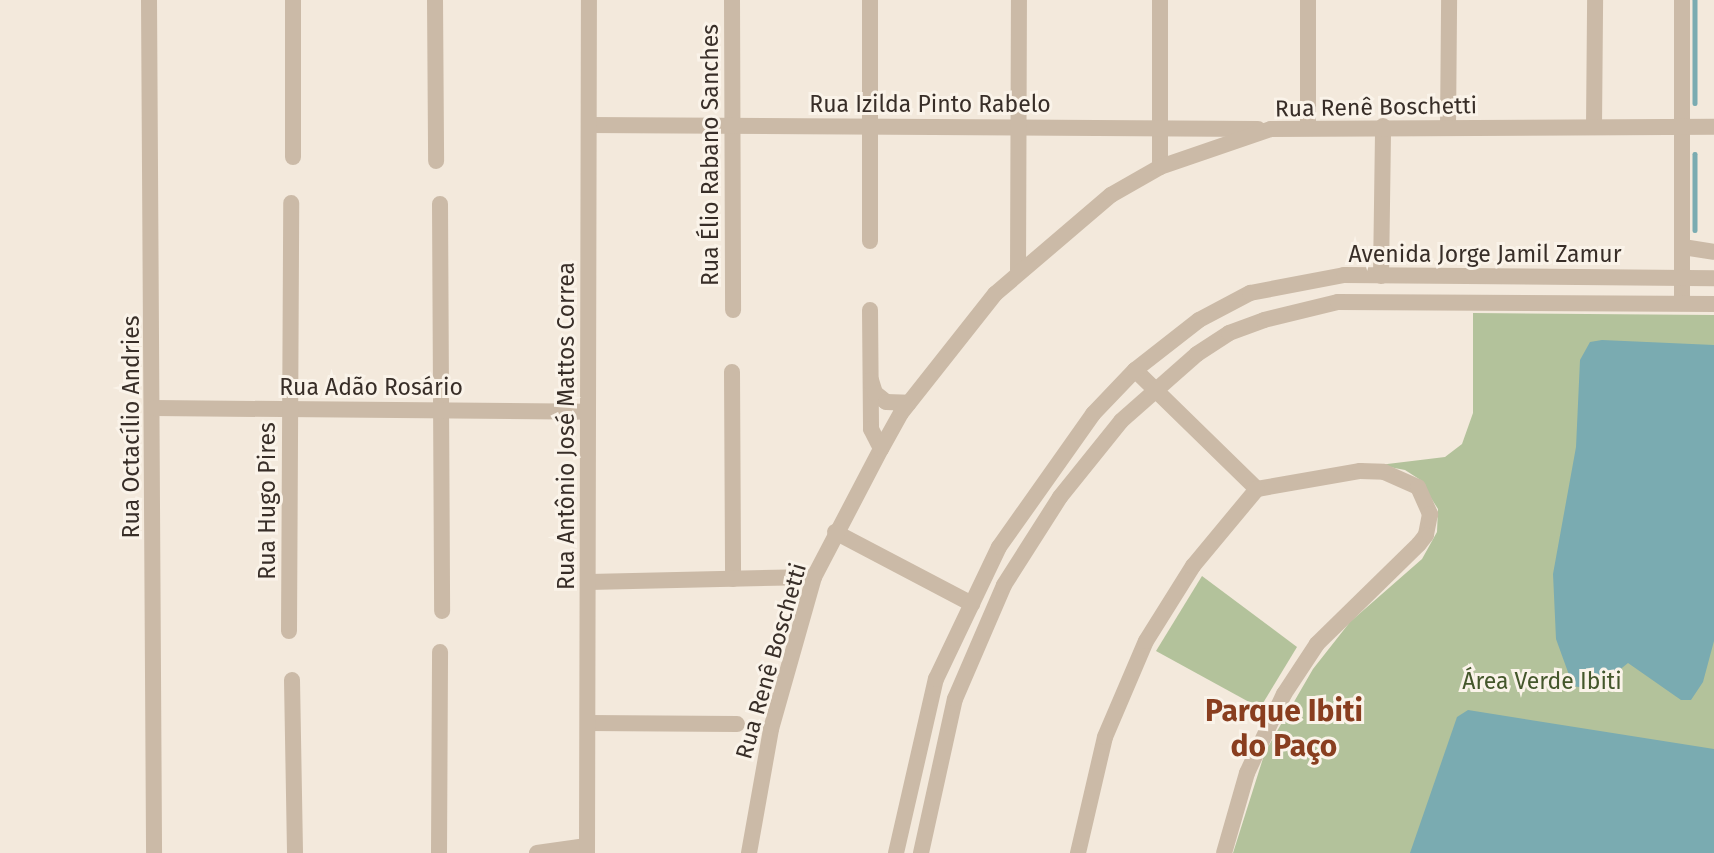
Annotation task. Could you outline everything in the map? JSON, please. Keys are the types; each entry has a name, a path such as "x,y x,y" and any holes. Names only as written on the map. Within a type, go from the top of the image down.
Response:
{"street":[{"name":"Rua Octacílio Andries","path":"149,0 154,408 154,853"},
{"path":"293,0 293,157"},
{"path":"435,0 436,161"},
{"name":"Rua Antônio José Mattos Correa","path":"587,850 589,0"},
{"name":"Rua Élio Rabano Sanches","path":"732,0 733,310"},
{"path":"870,0 870,242"},
{"path":"1018,273 1021,210 1019,0"},
{"path":"1160,0 1160,167"},
{"path":"1308,0 1308,127"},
{"path":"1448,127 1449,0"},
{"path":"1594,127 1595,0"},
{"path":"1682,0 1682,302"},
{"name":"Rua Izilda Pinto Rabelo","path":"589,125 1271,129"},
{"path":"1381,276 1383,126"},
{"name":"Rua Renê Boschetti","path":"749,853 771,729 814,577 835,532 909,402 995,294 1053,241 1111,195 1160,167 1271,129 1383,126 1714,127"},
{"name":"Rua Hugo Pires","path":"289,631 291,203"},
{"path":"440,204 442,611"},
{"path":"1021,210 1031,237 1043,243 1053,241"},
{"path":"1683,247 1714,252"},
{"name":"Avenida Jorge Jamil Zamur","path":"897,853 936,679 1007,536 1093,414 1135,370 1199,320 1250,293 1344,275 1714,278"},
{"name":"Avenida Jorge Jamil Zamur","path":"1556,301 1562,296 1644,290 1653,285 1651,278"},
{"name":"Avenida Jorge Jamil Zamur","path":"921,853 955,699 1004,585 1060,497 1112,432 1157,387 1229,334 1338,302 1556,301 1714,304"},
{"path":"870,310 871,429 881,449"},
{"path":"1135,370 1157,387 1257,489"},
{"path":"732,372 733,579"},
{"path":"870,378 875,393 886,402 909,402"},
{"path":"1112,394 1131,412"},
{"name":"Rua Adão Rosário","path":"154,408 589,412"},
{"path":"1093,414 1112,432"},
{"path":"1078,853 1105,737 1146,641 1193,566 1257,489 1360,471 1384,472 1418,487 1430,514 1429,526 1419,544 1317,644 1284,694 1247,774 1224,853"},
{"path":"835,532 972,604"},
{"path":"589,582 814,577"},
{"path":"439,853 440,652"},
{"path":"292,680 295,853"},
{"path":"588,723 737,724"},
{"path":"537,853 587,850"}],"green space":[{"name":"Área Verde Ibiti","path":"1473,313 1714,315 1714,853 1233,853 1265,752 1313,669 1350,622 1422,559 1437,532 1438,509 1419,479 1405,470 1379,465 1445,457 1462,444 1473,413"},
{"path":"1202,576 1297,647 1260,708 1156,651"}],"water":[{"path":"1602,340 1714,345 1714,641 1703,682 1691,700 1681,700 1628,663 1595,690 1573,686 1556,639 1553,574 1576,447 1580,360 1590,342"},
{"path":"1468,710 1714,749 1714,853 1410,853 1457,717"}],"waterway":[{"path":"1695,0 1695,103"},
{"path":"1695,154 1695,230"}],"district":[{"name":"Parque Ibiti do Paço","path":"1284,728"}]}
